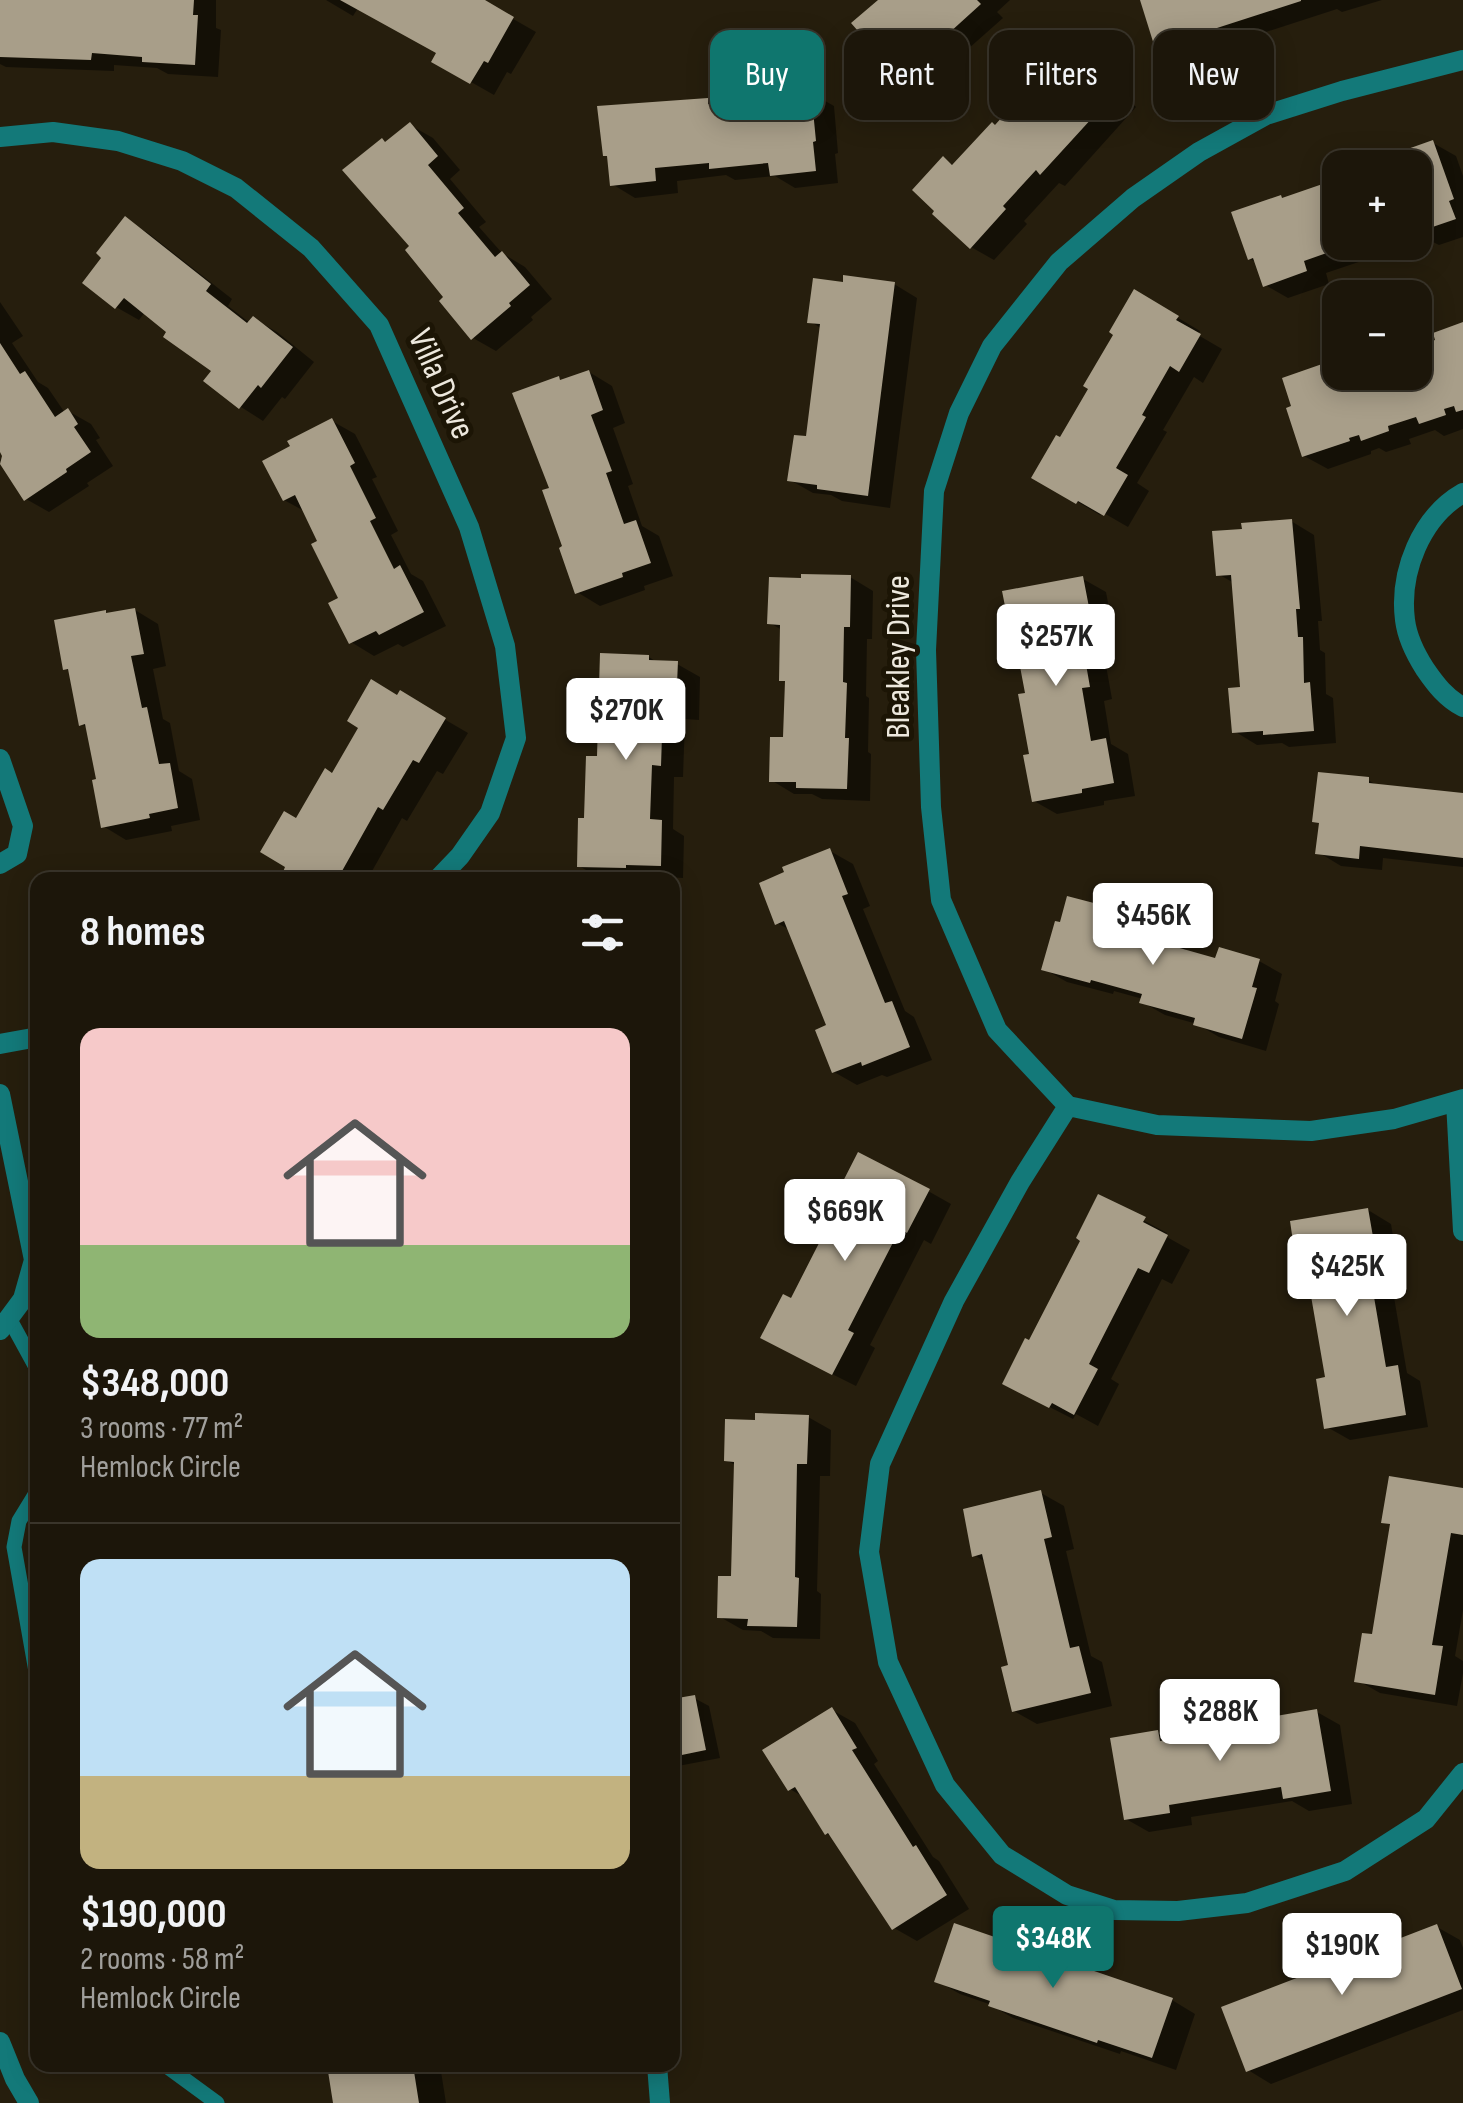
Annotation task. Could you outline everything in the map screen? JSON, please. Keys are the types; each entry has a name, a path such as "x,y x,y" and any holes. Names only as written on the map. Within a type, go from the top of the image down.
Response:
{"street":[{"name":"Bleakley Drive","path":"1068,1106 996,1030 941,900 931,807 926,650 934,491 959,413 992,346 1060,262 1133,198 1186,161 1266,116 1342,91 1463,60"},
{"name":"Villa Drive","path":"0,137 53,132 118,141 182,162 236,188 311,248 379,325 469,527 505,646 516,738 490,813 445,872"},
{"path":"1463,493 1446,502 1419,539 1404,597 1405,624 1419,659 1438,688 1463,707"},
{"path":"0,760 23,826 18,854 0,864"},
{"path":"0,1044 30,1038"},
{"path":"0,1094 30,1240"},
{"path":"1463,1231 1460,1100 1394,1119 1311,1132 1157,1125 1068,1106 1020,1182 954,1301 880,1464 869,1552 888,1662 945,1784 1002,1855 1067,1896 1114,1910 1178,1911 1247,1903 1346,1871 1426,1820 1463,1774"},
{"path":"5,1324 30,1287"},
{"path":"0,2042 29,2103"},
{"path":"657,2072 660,2103"}],"lane":[{"path":"5,1324 30,1360"},
{"path":"30,1502 18,1521 14,1548 30,1638"},
{"path":"175,2072 217,2103"}],"building":[{"path":"0,0 194,0 193,15 198,15 195,65 142,62 142,57 92,53 91,60 0,57"},
{"path":"340,0 485,0 514,17 488,63 484,61 470,84 431,62 436,53"},
{"path":"878,0 977,0 981,4 952,30 857,30 851,23"},
{"path":"1140,0 1301,0 1211,30 1153,30 1153,42"},
{"path":"708,98 710,120 814,120 816,171 770,176 768,163 709,169 709,163 655,168 656,181 610,186 597,106"},
{"path":"999,120 1090,120 1040,175 1036,170 970,249 912,190 943,156 952,165 992,122 995,125"},
{"path":"410,122 438,156 428,165 464,208 458,213 495,257 502,251 530,285 471,340 405,250 409,246 342,170 382,138 385,142"},
{"path":"1433,140 1454,199 1449,201 1456,219 1432,227 1432,150 1405,150"},
{"path":"1322,184 1322,255 1304,261 1307,271 1263,287 1253,258 1248,260 1231,212 1281,195 1282,198"},
{"path":"125,216 211,284 206,291 247,323 253,316 293,347 239,409 203,381 211,371 163,337 166,332 124,298 115,309 82,283 101,258 96,253"},
{"path":"843,275 895,282 868,496 787,481 794,435 806,436 820,324 807,323 813,278 843,282"},
{"path":"1134,289 1201,334 1179,372 1170,366 1142,415 1146,417 1116,468 1128,475 1104,516 1031,478 1088,389 1083,386"},
{"path":"1463,322 1463,410 1456,412 1454,406 1444,409 1446,415 1419,424 1416,417 1361,441 1359,435 1302,457 1286,408 1291,406 1282,378 1322,364 1322,390 1432,390 1433,333"},
{"path":"0,343 20,374 25,371 55,417 68,408 78,424 74,427 91,452 24,501 0,464"},
{"path":"589,370 603,410 591,415 612,471 606,473 624,524 636,520 651,563 575,594 542,490 549,488 512,393"},
{"path":"332,418 376,518 370,521 394,569 400,565 424,612 379,635 376,631 349,644 328,603 338,598 311,544 317,541 295,495 283,501 262,461 290,446 287,441"},
{"path":"1292,519 1300,609 1296,609 1298,637 1303,637 1304,683 1310,682 1314,731 1232,733 1228,688 1240,687 1231,575 1216,576 1212,531 1242,529 1241,523"},
{"path":"801,574 851,575 850,627 844,627 847,789 796,788 796,782 769,782 770,737 783,737 785,681 779,681 780,625 767,624 769,577 801,578"},
{"path":"1083,576 1093,628 1080,630 1090,687 1082,688 1091,741 1106,738 1114,783 1032,802 1023,755 1029,754 1018,694 1025,693 1002,591"},
{"path":"135,608 144,654 131,656 142,708 147,707 159,764 170,763 178,808 101,828 85,724 79,726 54,620"},
{"path":"600,653 649,655 649,660 678,661 676,708 663,707 661,766 652,765 650,819 662,820 661,866 577,867 578,818 584,818 586,756 597,756"},
{"path":"371,679 397,695 400,690 446,718 419,763 413,760 383,810 378,807 341,872 283,872 285,867 260,852 284,811 296,818 325,768 332,773 358,728 347,721"},
{"path":"1318,772 1369,777 1369,783 1463,793 1463,858 1360,846 1359,859 1315,854 1319,823 1312,822"},
{"path":"830,848 848,894 842,896 885,1003 892,1001 910,1047 832,1073 815,1030 826,1025 784,921 775,925 759,883 784,872 782,867"},
{"path":"1067,896 1113,908 1110,919 1164,934 1162,943 1215,958 1219,947 1260,959 1252,987 1257,988 1242,1039 1193,1025 1195,1018 1139,1003 1142,994 1041,970 1055,921 1060,922"},
{"path":"858,1152 930,1189 907,1233 900,1229 848,1330 854,1333 832,1375 760,1338 783,1294 791,1298 842,1198 836,1195"},
{"path":"1098,1194 1146,1217 1143,1222 1168,1235 1149,1273 1138,1268 1089,1364 1098,1369 1074,1415 1052,1403 1049,1408 1002,1384 1080,1241 1076,1238"},
{"path":"1368,1208 1376,1254 1367,1256 1386,1367 1398,1365 1406,1415 1324,1429 1316,1379 1325,1377 1306,1267 1297,1269 1290,1221"},
{"path":"755,1413 809,1415 807,1464 797,1464 797,1627 747,1626 748,1619 717,1618 718,1576 731,1576 734,1462 724,1461 725,1419 755,1420"},
{"path":"1389,1476 1463,1488 1463,1535 1451,1533 1432,1645 1443,1646 1435,1695 1354,1682 1362,1633 1372,1634 1390,1524 1381,1523"},
{"path":"1041,1490 1052,1537 1044,1539 1070,1648 1079,1646 1091,1693 1012,1712 1001,1667 1008,1665 982,1554 972,1557 963,1509"},
{"path":"695,1695 706,1750 680,1755 680,1698"},
{"path":"832,1707 857,1748 852,1750 947,1895 892,1930 795,1787 788,1791 762,1750"},
{"path":"1317,1709 1331,1791 1283,1799 1281,1787 1169,1805 1170,1813 1124,1820 1110,1738 1158,1730 1160,1741 1272,1723 1270,1717"},
{"path":"954,1923 1173,1998 1152,2058 988,2006 990,2001 934,1982"},
{"path":"1437,1924 1462,1989 1246,2072 1221,2007"},
{"path":"328,2072 414,2072 419,2103 333,2103"}]}
